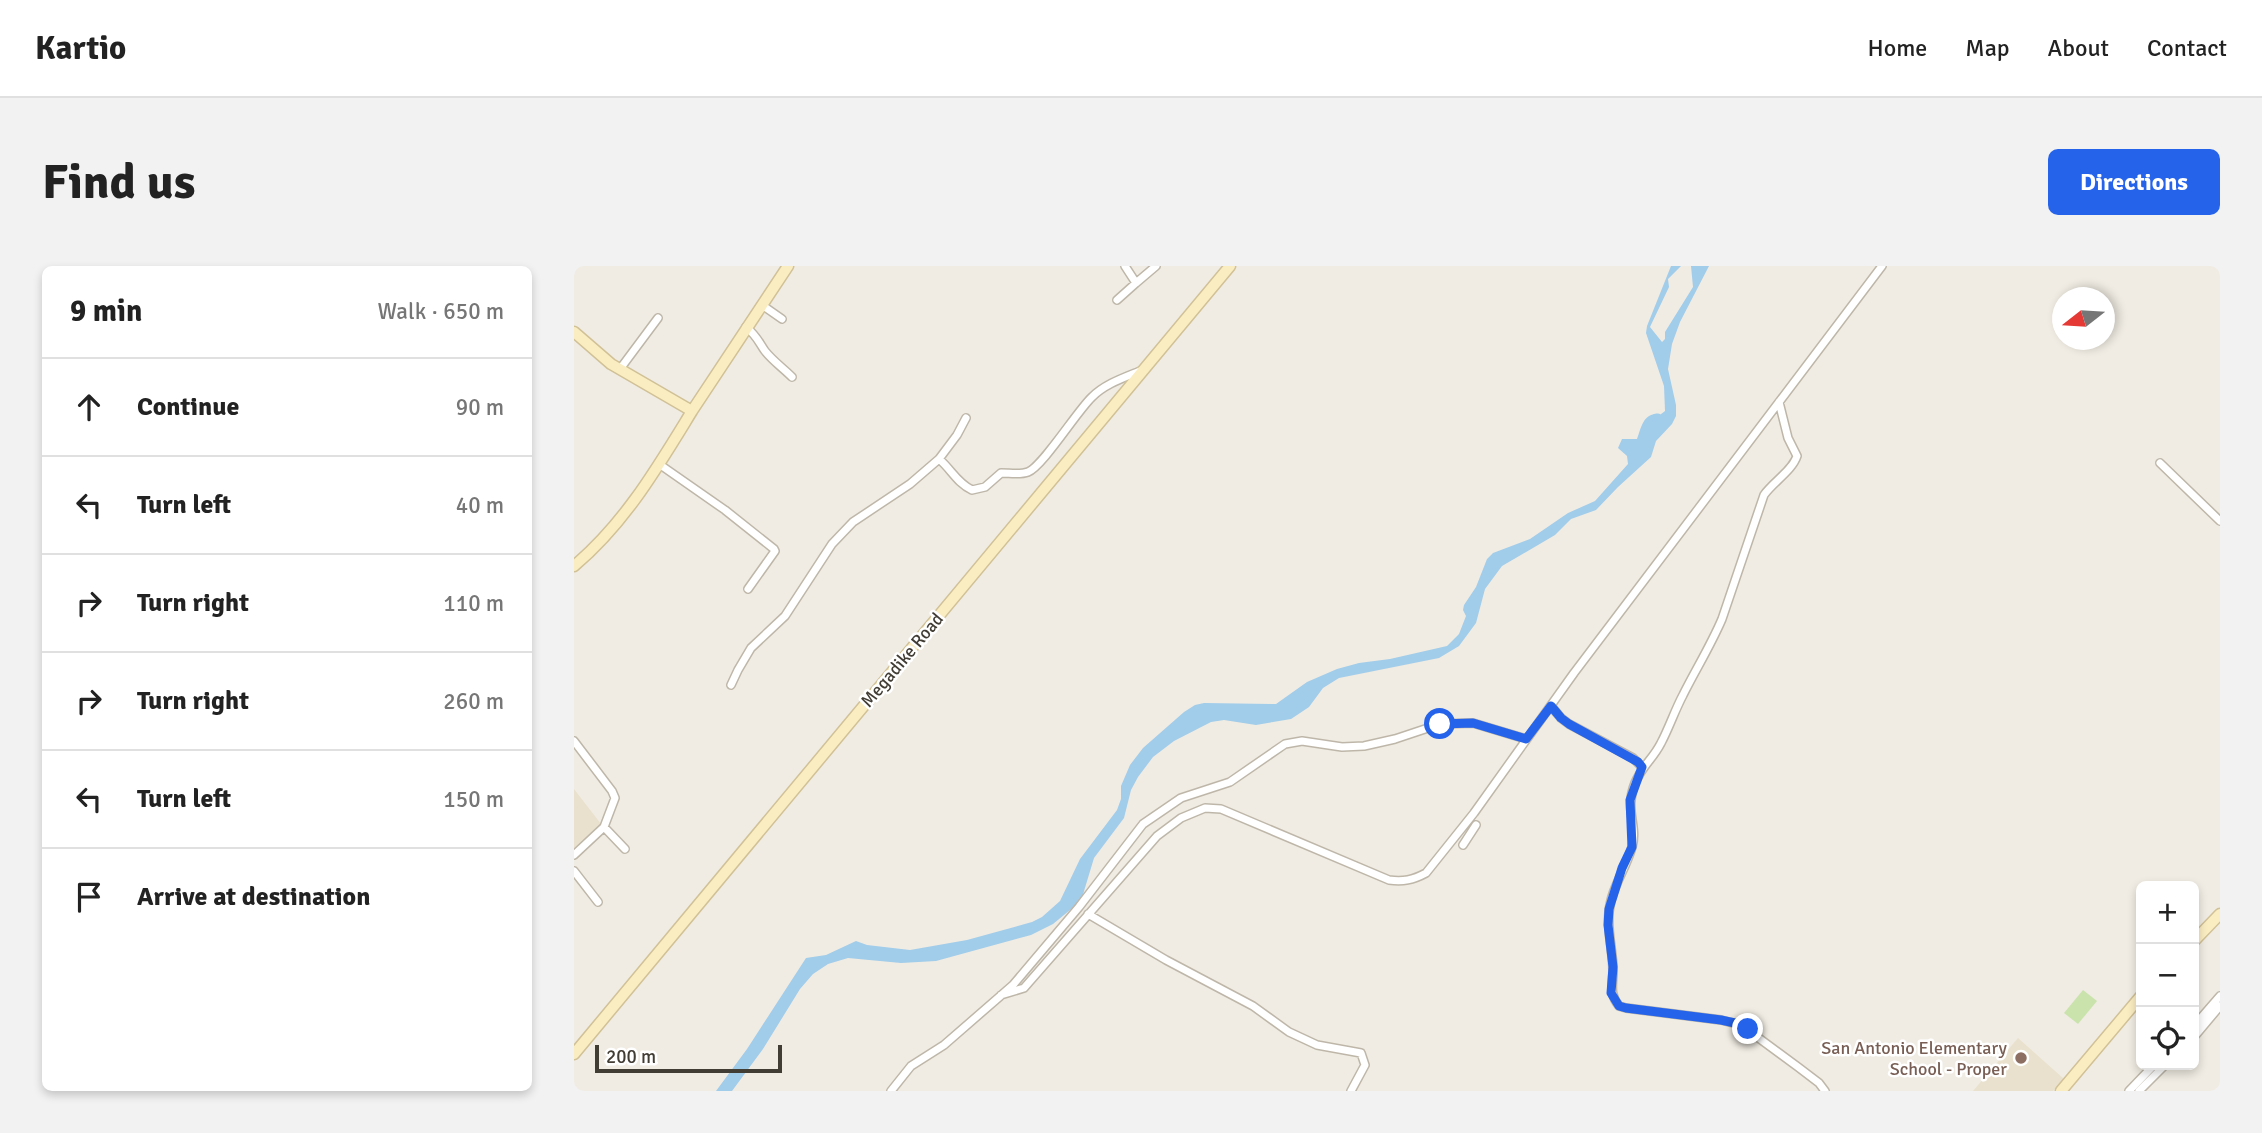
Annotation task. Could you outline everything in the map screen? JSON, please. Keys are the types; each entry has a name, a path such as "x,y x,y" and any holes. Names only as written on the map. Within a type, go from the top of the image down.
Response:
{"main road":[{"path":"574,566 614,528 634,503 788,266"},
{"name":"Megadike Road","path":"574,1054 1230,266"},
{"path":"574,332 611,364 692,411"},
{"path":"2199,936 2220,914"},
{"path":"2061,1091 2136,1002"}],"street":[{"path":"1125,266 1136,283"},
{"path":"1117,300 1156,266"},
{"path":"1001,995 1024,988 1157,836 1181,818 1205,808 1221,809 1248,819 1389,880 1402,882 1416,879 1426,873 1474,813 1574,673 1882,266"},
{"path":"762,305 782,319"},
{"path":"620,369 658,318"},
{"path":"746,327 792,377"},
{"path":"939,459 959,482 977,490 1001,473 1017,474 1029,471 1100,389 1143,370"},
{"path":"1779,402 1788,439 1797,456 1795,464 1770,485 1764,495 1723,618 1661,744 1642,767 1630,800 1632,847 1609,909 1613,967 1611,993 1619,1006 1626,1008 1741,1025 1819,1083 1825,1091"},
{"path":"731,685 751,648 785,616 832,544 853,522 909,484 939,459 966,418"},
{"path":"2160,463 2220,521"},
{"path":"659,464 725,510 774,549 748,589"},
{"path":"1551,706 1569,724 1633,758 1642,767"},
{"path":"891,1091 911,1066 944,1045 1013,985 1079,907 1143,824 1181,798 1230,782 1285,744 1302,741 1342,747 1364,746 1440,724 1473,723 1526,739"},
{"path":"574,741 614,794 615,801 604,827 574,855"},
{"path":"1463,845 1476,825"},
{"path":"604,827 625,849"},
{"path":"574,871 598,902"},
{"path":"1088,914 1166,960 1253,1006 1290,1032 1317,1045 1361,1053 1365,1065 1351,1091"},
{"path":"2199,1020 2220,996"},
{"path":"2199,1031 2220,1006"},
{"path":"2129,1091 2149,1070"},
{"path":"2139,1091 2160,1070"}],"shaded area":[{"path":"574,789 601,824 574,850"},
{"name":"San Antonio Elementary School - Proper","path":"2018,1038 2064,1079 2053,1091 1973,1091"}],"green space":[{"path":"2083,990 2097,1001 2078,1024 2064,1013"}],"water":[{"path":"1671,266 1681,266 1668,279 1669,287 1650,327 1662,342 1665,332 1693,287 1691,266 1709,266 1680,322 1672,344 1668,369 1676,416 1672,424 1656,441 1651,457 1596,510 1571,519 1555,535 1502,566 1485,589 1476,623 1459,646 1439,658 1339,678 1323,688 1309,707 1291,719 1256,725 1224,720 1211,722 1174,741 1153,757 1138,777 1131,790 1124,818 1094,858 1081,901 1053,924 1031,935 936,961 901,963 848,958 828,964 813,974 800,989 763,1049 732,1091 716,1091 747,1049 806,958 826,955 856,941 867,945 910,950 967,940 1042,917 1060,901 1080,859 1117,810 1121,799 1121,786 1130,765 1143,748 1195,705 1276,704 1307,682 1337,669 1447,646 1459,634 1466,616 1464,605 1476,587 1487,559 1493,553 1530,539 1568,513 1595,501 1628,464 1627,456 1618,448 1622,439 1637,439 1647,418 1665,411 1664,386 1646,333"}],"waterway":[{"path":"2145,1080 2153,1072"}],"place":[{"name":"San Antonio Elementary School - Proper","path":"2021,1058"}],"route":[{"path":"1440,724 1473,723 1526,739 1551,706 1569,724 1638,762 1642,767 1633,787 1629,811 1633,830 1632,847 1609,909 1613,967 1611,993 1619,1006 1626,1008 1721,1020 1748,1029"}]}
